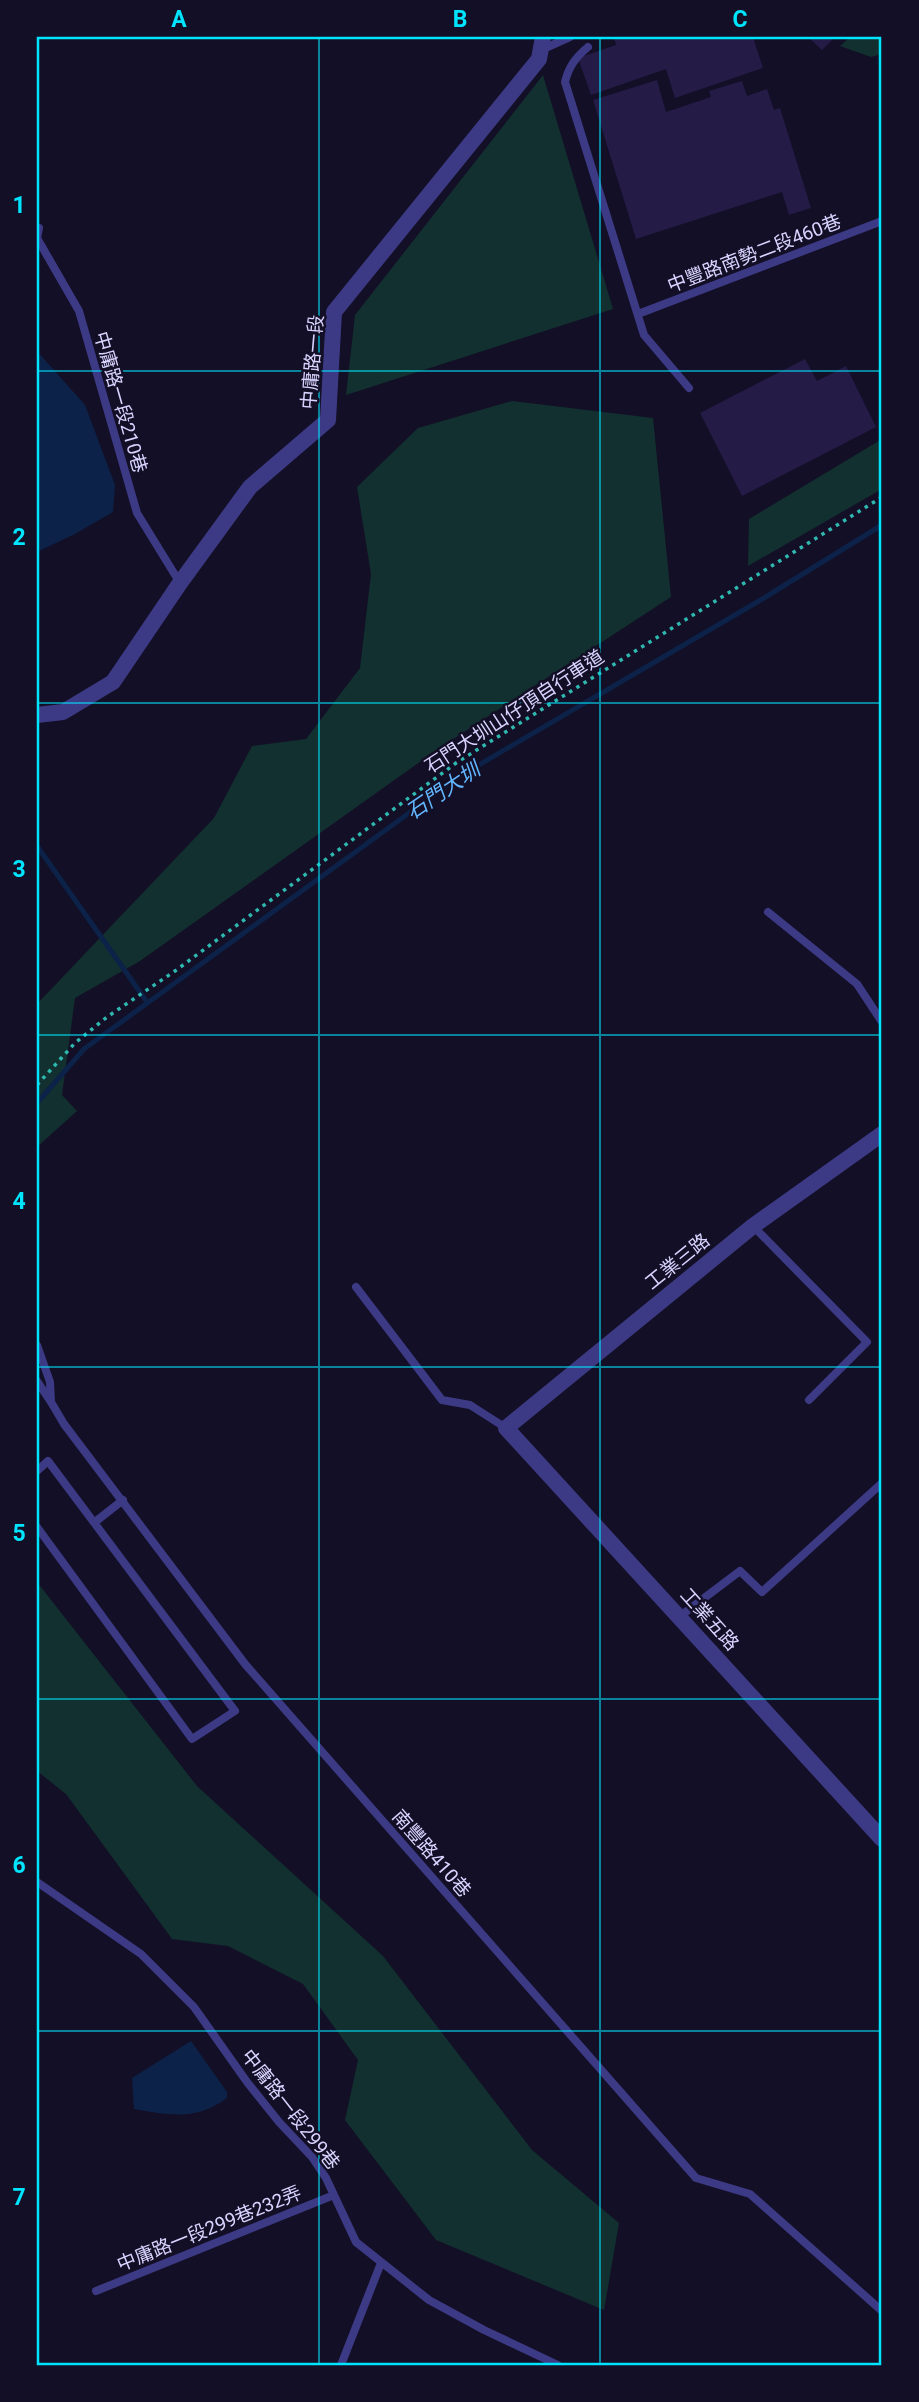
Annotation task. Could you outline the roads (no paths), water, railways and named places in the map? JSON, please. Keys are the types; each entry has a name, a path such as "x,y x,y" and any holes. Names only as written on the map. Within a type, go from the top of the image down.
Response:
{"street":[{"name":"中庸路一段","path":"37,715 63,712 113,682 250,487 328,420 334,312 539,59 542,44"},
{"name":"工業三路","path":"506,1428 753,1226 882,1134"},
{"name":"工業五路","path":"506,1428 882,1839"}],"lane":[{"path":"542,44 570,37"},
{"path":"588,47 568,69 565,82 644,335 689,388"},
{"name":"中豐路南勢二段460巷","path":"638,314 882,221"},
{"name":"中庸路一段210巷","path":"39,228 37,238 79,311 137,513 180,583"},
{"path":"768,912 857,984 882,1022"},
{"path":"753,1226 867,1342 809,1400"},
{"path":"356,1287 442,1400 470,1405 506,1428"},
{"name":"南豐路410巷","path":"37,1345 50,1382 51,1402 64,1424 245,1664 696,2178 750,2194 882,2311"},
{"path":"37,1381 51,1402"},
{"path":"37,1471 48,1461 234,1711 192,1739 37,1527"},
{"path":"679,1617 740,1571 762,1592 882,1483"},
{"path":"95,1521 123,1500"},
{"name":"中庸路一段299巷","path":"37,1882 141,1954 194,2007 279,2122 312,2157 356,2242 429,2300 558,2365"},
{"name":"中庸路一段299巷232弄","path":"96,2291 334,2195"},
{"path":"341,2365 382,2263"}],"water":[{"path":"37,351 85,405 115,485 113,512 37,552"},
{"path":"191,2041 227,2092 227,2098 193,2113 170,2114 134,2109 132,2078"}],"waterway":[{"name":"石門大圳","path":"37,1103 84,1049 460,776 764,598 882,525"},
{"path":"37,846 147,1002"}]}
